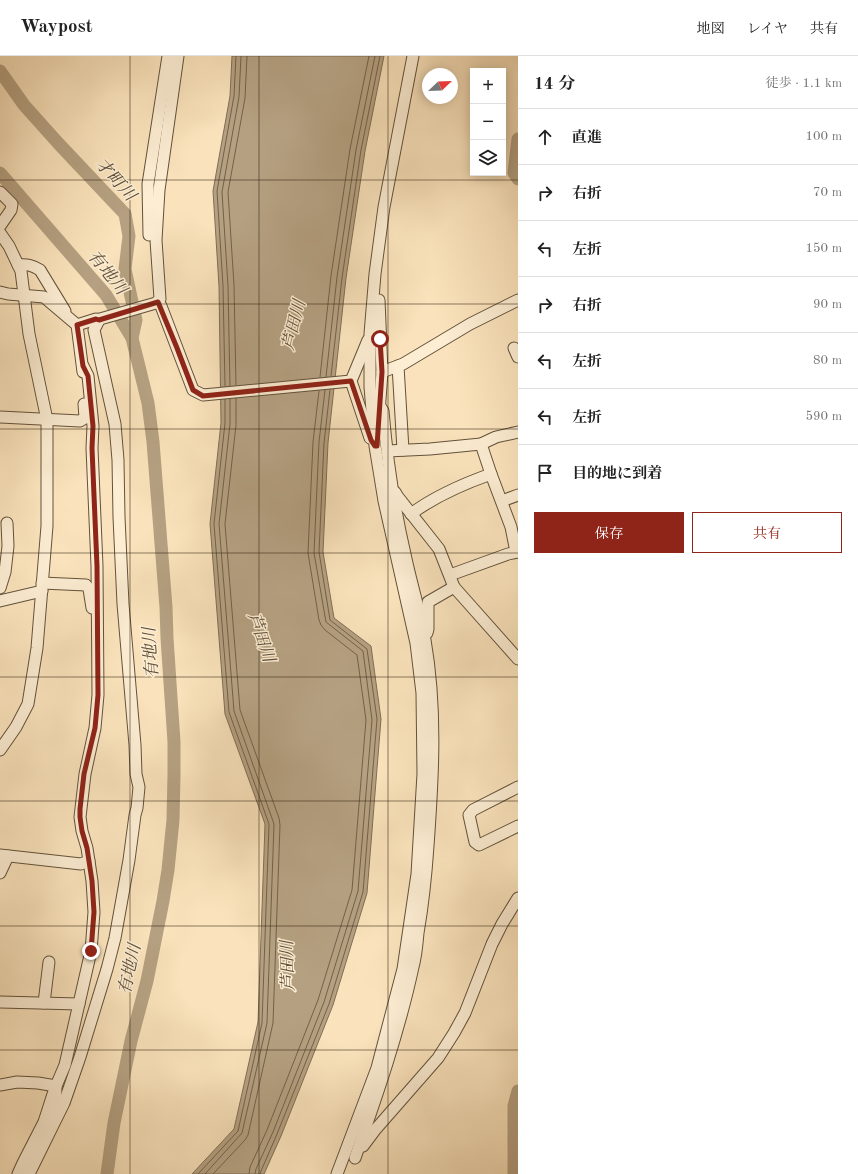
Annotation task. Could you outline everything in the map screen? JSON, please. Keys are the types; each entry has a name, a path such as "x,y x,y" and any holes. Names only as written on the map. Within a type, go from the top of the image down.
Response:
{"street":[{"path":"156,240 150,237 148,184 168,56"},
{"path":"178,56 159,190 156,240 158,301 193,390 203,396 351,381"},
{"path":"337,1174 377,1068 403,969 416,874 423,774 422,693 416,643 384,501 380,448 370,387 370,334 375,274 384,207 413,56"},
{"path":"0,192 12,204 11,210 0,226"},
{"path":"0,233 9,246 21,271 30,342 47,420 47,526 37,648 28,704 16,727 0,750"},
{"path":"18,265 27,264 40,270 64,309 66,316"},
{"path":"375,274 379,276 382,372 380,406 383,411 380,448 392,485 405,553 425,639 431,694 434,753 424,892 414,966 399,1026 355,1158 375,1130 438,1058 450,1040 465,1013 492,944 518,898"},
{"path":"0,292 24,296 44,297 77,325 83,366 85,418 80,421 0,417"},
{"path":"382,372 398,366 470,324 518,300"},
{"path":"77,325 96,319 99,320 158,301"},
{"path":"29,1174 64,1103 78,1064 107,969 115,938 137,808 139,787 136,774 135,745 123,604 118,460 115,424 94,330 99,320"},
{"path":"370,334 351,381 371,440 380,448 403,450 430,449 481,444 496,437 518,432"},
{"path":"18,1174 44,1122 55,1088 65,1065 91,951 94,912 92,881 87,848 82,831 80,809 84,774 95,728 98,701 97,566 92,448 93,426 88,376 83,366"},
{"path":"398,366 403,450"},
{"path":"450,576 517,552 511,527 502,501 490,474 481,444"},
{"path":"411,514 465,483 490,474"},
{"path":"392,485 398,497 439,549 454,587 518,659"},
{"path":"502,501 518,495"},
{"path":"0,588 5,572 8,546 7,523"},
{"path":"0,601 42,587 86,585 89,589 94,622 97,625"},
{"path":"425,639 428,629 428,602 454,587"},
{"path":"422,693 427,655"},
{"path":"518,787 473,810 468,815 475,842 479,844 518,826"},
{"path":"0,873 4,856 81,864 89,861"},
{"path":"44,1003 49,962"},
{"path":"0,1002 79,1004"},
{"path":"0,1085 17,1082 56,1086"},
{"path":"54,1123 56,1086"}],"water":[{"name":"芦田川","path":"232,56 384,56 365,151 346,278 328,443 323,552 334,618 371,646 381,719 367,893 333,1005 281,1136 264,1174 192,1174 234,1129 258,1022 265,824 225,714 210,524 221,423 219,286 213,191 230,96"}],"waterway":[{"name":"才町川","path":"0,71 24,105 125,214 129,236 125,269 136,320 132,338"},
{"path":"518,139 514,173 518,179"},
{"name":"有地川","path":"0,173 106,295 132,338 148,403 153,442 166,607 174,742 173,820 163,901 147,981 131,1041 114,1123 107,1174"},
{"path":"514,1174 514,1106 518,1091"}],"route":[{"path":"91,951 94,912 92,881 87,848 82,831 80,809 84,774 95,728 98,695 97,566 92,448 93,426 88,376 83,366 77,325 158,302 161,306 193,390 203,396 351,381 371,440 375,446 377,446 382,372 380,339"}]}
